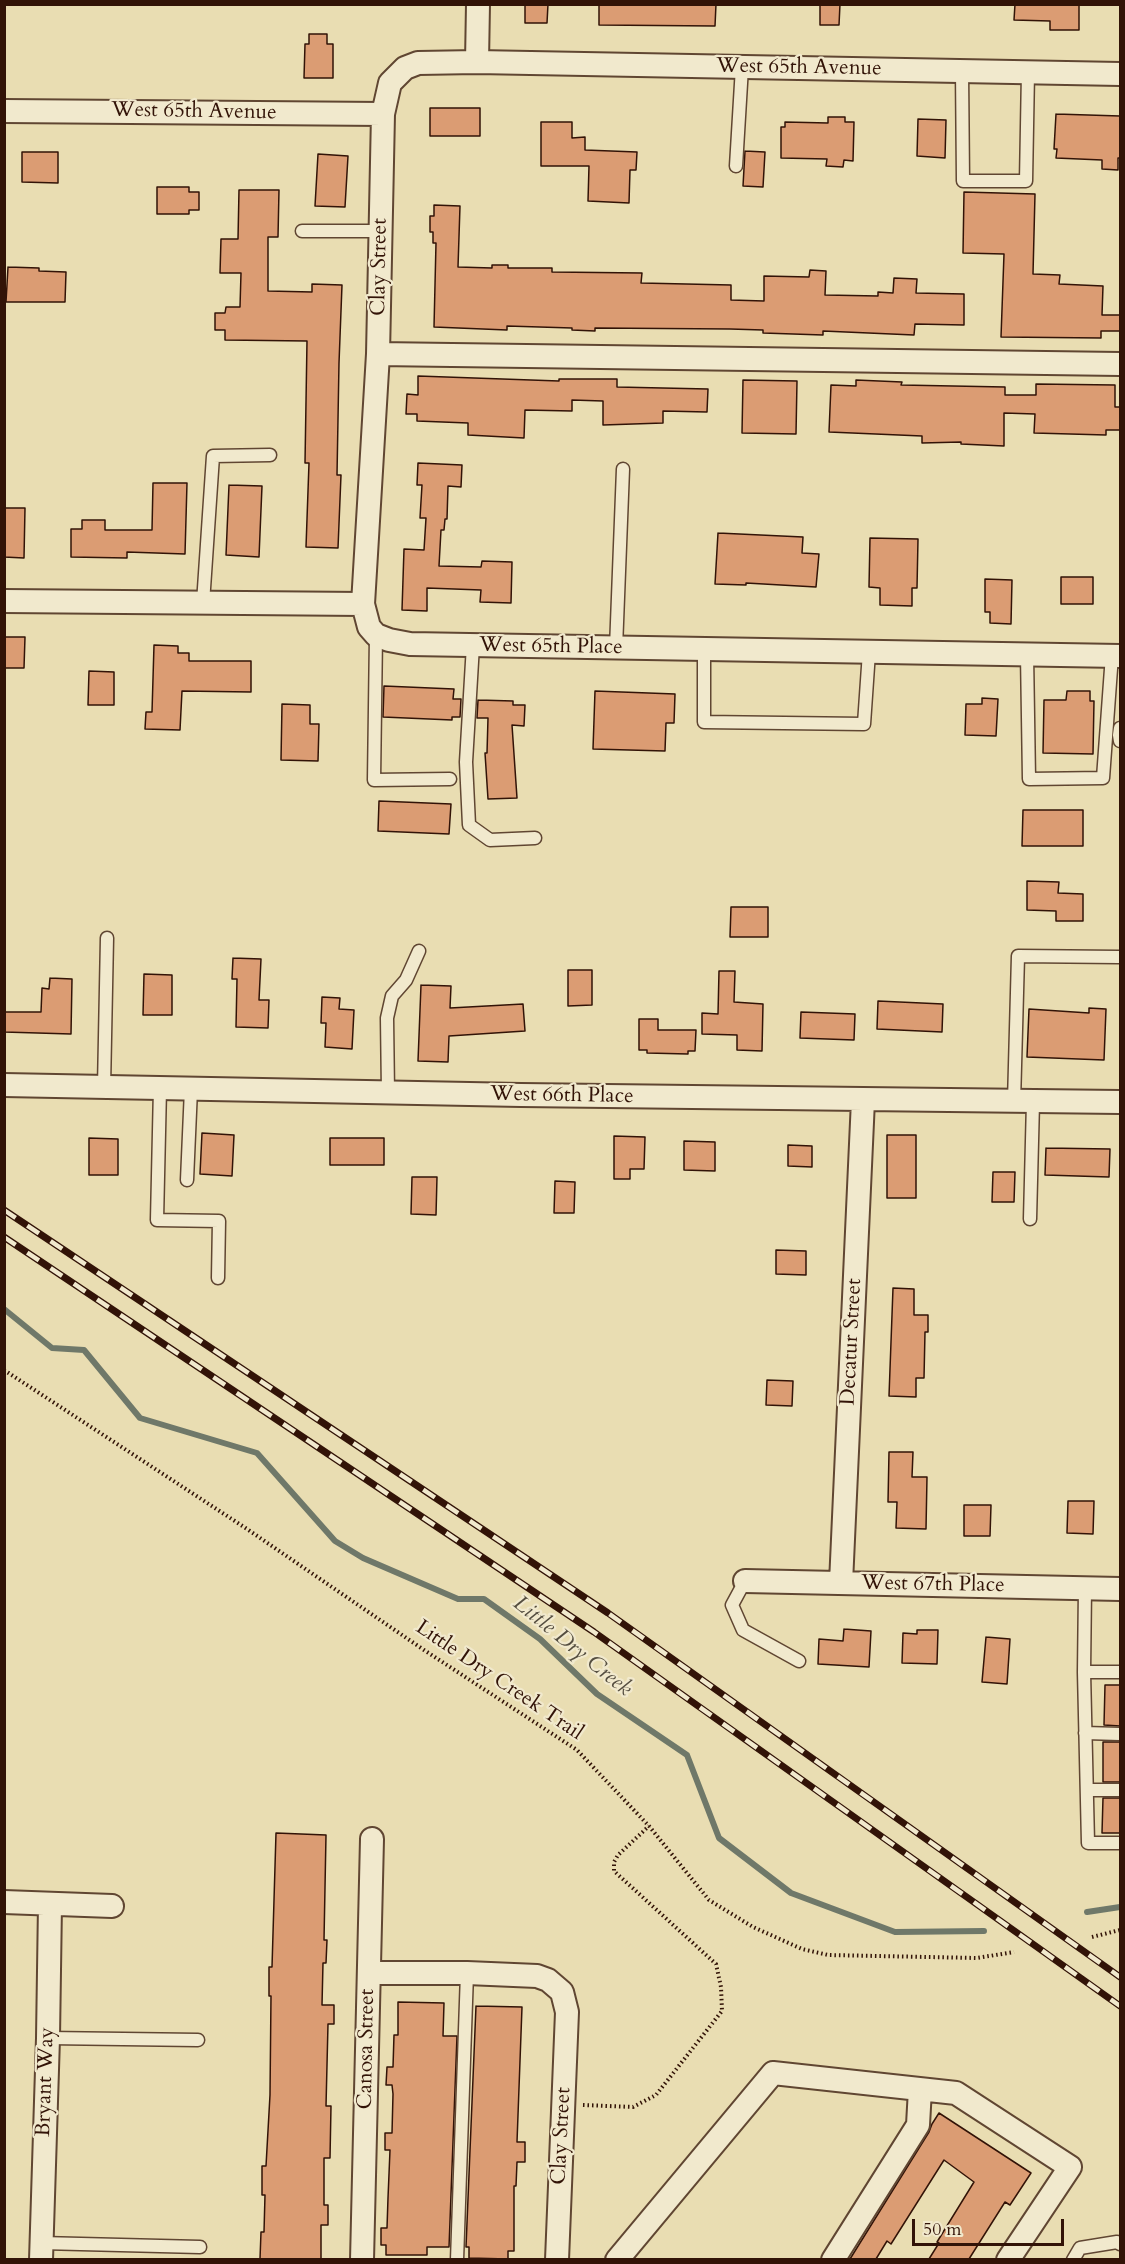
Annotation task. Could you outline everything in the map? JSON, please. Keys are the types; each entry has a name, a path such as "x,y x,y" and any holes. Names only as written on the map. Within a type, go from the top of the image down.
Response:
{"street":[{"path":"477,62 478,4"},
{"name":"West 65th Avenue","path":"477,62 1120,74"},
{"name":"Clay Street","path":"363,604 378,354 383,114 390,83 405,68 418,63 477,62"},
{"name":"West 65th Avenue","path":"4,111 383,114"},
{"path":"378,354 1120,364"},
{"path":"4,601 363,604 369,627 376,634"},
{"name":"West 65th Place","path":"376,634 389,640 410,644 1116,656"},
{"name":"West 66th Place","path":"4,1085 388,1093 1120,1102"},
{"name":"Decatur Street","path":"841,1583 863,1100"},
{"name":"West 67th Place","path":"744,1581 1120,1589"},
{"name":"Canosa Street","path":"362,2259 372,1839"},
{"path":"4,1902 112,1906"},
{"name":"Bryant Way","path":"41,2251 50,1904"},
{"path":"369,1973 467,1973"},
{"name":"Clay Street","path":"467,1973 537,1976 548,1980 562,1992 567,2012 561,2259"},
{"path":"617,2259 773,2073 956,2093 1070,2168 1008,2259"},
{"path":"833,2259 918,2125 920,2089"}],"lane":[{"path":"736,166 742,67"},
{"path":"962,71 963,181 1026,181 1028,72"},
{"path":"302,231 380,231"},
{"path":"203,603 213,456 270,455"},
{"path":"616,648 623,469"},
{"path":"376,634 374,780 450,779"},
{"path":"473,645 466,762 469,825 490,840 535,838"},
{"path":"704,650 704,722 864,724 869,652"},
{"path":"1027,654 1029,779 1102,778 1116,656"},
{"path":"1120,728 1120,741"},
{"path":"104,1087 106,938"},
{"path":"388,1093 387,1018 392,996 406,980 419,951"},
{"path":"1030,1219 1018,956 1119,957"},
{"path":"160,1088 157,1220 219,1221 218,1278"},
{"path":"187,1180 191,1089"},
{"path":"744,1581 732,1605 743,1630 799,1661"},
{"path":"1085,1588 1084,1672 1088,1843 1120,1843"},
{"path":"1084,1672 1120,1672"},
{"path":"1085,1733 1120,1734"},
{"path":"1087,1790 1120,1790"},
{"path":"457,2259 467,1973"},
{"path":"48,2038 198,2040"},
{"path":"1073,2259 1080,2248 1117,2242 1120,2244"},
{"path":"41,2251 200,2247"}],"path":[{"name":"Little Dry Creek Trail","path":"4,1370 247,1528 424,1650 577,1750 649,1826 709,1900 753,1927 802,1949 828,1955 977,1958 1014,1952"},
{"path":"564,2105 633,2107 656,2096 722,2011 721,1987 716,1964 614,1871 614,1862 618,1855 649,1826"},
{"path":"1092,1937 1120,1930"}],"building":[{"path":"525,4 548,4 547,23 525,23"},
{"path":"599,4 716,4 715,26 599,25"},
{"path":"820,4 840,4 839,25 820,25"},
{"path":"1015,4 1079,4 1079,30 1050,30 1050,21 1014,20"},
{"path":"309,34 327,34 327,44 333,44 333,78 304,78 305,44 309,44"},
{"path":"430,108 480,108 480,136 430,136"},
{"path":"1056,114 1120,116 1118,170 1102,169 1102,160 1056,158 1057,149 1054,149"},
{"path":"828,117 845,117 845,122 854,122 853,161 844,160 843,167 826,166 827,159 781,158 781,127 785,127 785,122 828,123"},
{"path":"918,119 946,120 945,158 917,156"},
{"path":"541,122 572,122 572,138 585,137 585,150 637,152 636,170 630,170 629,203 588,201 589,166 541,166"},
{"path":"745,151 765,152 763,187 743,186"},
{"path":"22,152 58,152 58,183 22,182"},
{"path":"318,154 348,156 345,207 315,206"},
{"path":"157,187 189,187 189,192 199,192 199,210 189,210 189,214 157,214"},
{"path":"239,190 279,190 278,237 268,237 268,291 312,292 312,284 342,285 337,475 341,475 338,548 306,547 309,463 305,463 307,341 225,340 225,330 215,330 215,313 225,313 226,307 240,307 241,273 220,273 221,239 238,239"},
{"path":"964,192 1035,194 1033,274 1060,275 1059,284 1103,286 1102,315 1120,315 1120,331 1101,331 1101,338 1001,337 1004,254 963,253"},
{"path":"434,205 460,206 458,267 492,268 492,265 508,265 508,268 552,268 552,272 642,273 641,283 731,285 731,300 764,301 764,276 809,277 810,270 826,271 825,295 878,296 878,292 893,293 894,278 917,279 916,293 964,294 964,325 915,324 914,335 823,331 823,335 763,333 763,330 730,329 595,328 595,331 507,326 507,330 434,327 436,243 433,243 433,232 430,232 430,216 434,216"},
{"path":"8,267 66,272 65,302 6,302"},
{"path":"418,376 559,381 559,379 617,379 617,387 708,389 707,412 663,411 663,423 603,425 603,401 572,400 572,411 525,410 524,438 468,435 468,423 417,421 417,414 406,414 407,394 418,395"},
{"path":"743,380 797,381 796,434 742,433"},
{"path":"856,380 902,382 901,385 1005,387 1005,395 1036,395 1036,384 1115,385 1115,407 1120,407 1120,430 1106,430 1106,435 1034,433 1035,414 1004,413 1004,446 961,444 961,442 922,443 922,436 829,432 831,385 856,386"},
{"path":"418,463 462,465 461,487 448,486 447,519 445,519 444,530 441,530 439,566 481,567 482,561 512,562 511,603 480,602 481,590 427,588 427,611 402,610 404,549 424,550 426,518 420,518 422,485 417,485"},
{"path":"153,483 187,483 185,554 127,552 127,558 71,557 71,529 82,529 82,520 105,520 105,530 152,530"},
{"path":"229,485 262,486 259,557 226,555"},
{"path":"4,508 25,508 24,558 4,557"},
{"path":"718,533 803,537 802,553 819,554 816,587 746,583 746,585 715,584"},
{"path":"870,538 918,539 917,588 912,588 912,606 880,605 880,588 869,587"},
{"path":"1061,577 1093,577 1093,604 1061,604"},
{"path":"985,579 1012,580 1011,624 990,623 990,612 985,612"},
{"path":"4,637 25,637 24,668 4,668"},
{"path":"154,645 178,646 178,653 189,653 189,661 251,661 251,692 182,691 180,730 145,729 146,712 152,712"},
{"path":"89,671 114,672 114,705 88,705"},
{"path":"384,686 454,689 453,699 461,699 460,717 452,717 452,720 383,717"},
{"path":"595,691 675,694 674,723 666,723 665,751 593,749"},
{"path":"1067,691 1090,691 1090,701 1094,701 1093,754 1043,753 1044,700 1066,700"},
{"path":"982,698 998,699 996,736 965,735 966,704 982,704"},
{"path":"478,700 513,701 513,705 525,705 524,726 512,725 517,798 488,799 485,753 487,753 488,718 477,718"},
{"path":"282,704 310,705 310,724 319,724 318,761 281,760"},
{"path":"379,801 451,804 449,834 378,831"},
{"path":"1023,810 1083,810 1083,846 1022,846"},
{"path":"1027,881 1059,882 1058,893 1083,894 1083,921 1056,921 1056,911 1027,910"},
{"path":"731,907 768,907 768,937 730,937"},
{"path":"233,958 261,959 259,1000 269,1000 268,1028 236,1027 237,979 232,979"},
{"path":"568,970 592,970 592,1005 568,1006"},
{"path":"719,971 735,971 734,1002 763,1004 762,1051 737,1050 737,1035 702,1034 702,1013 718,1014"},
{"path":"144,974 172,975 172,1015 143,1015"},
{"path":"50,978 72,979 71,1034 4,1032 4,1012 41,1012 42,988 49,989"},
{"path":"421,985 451,986 450,1008 523,1004 525,1031 449,1036 448,1062 418,1061"},
{"path":"322,997 340,998 339,1009 354,1010 352,1049 325,1047 326,1023 321,1023"},
{"path":"878,1001 943,1004 942,1032 877,1029"},
{"path":"1089,1008 1106,1009 1104,1060 1027,1057 1029,1009 1089,1013"},
{"path":"801,1012 855,1014 854,1040 800,1038"},
{"path":"639,1019 658,1019 658,1030 696,1030 695,1051 688,1051 688,1054 647,1053 647,1050 639,1050"},
{"path":"202,1133 234,1135 232,1176 200,1174"},
{"path":"887,1135 916,1135 916,1198 887,1198"},
{"path":"614,1136 645,1137 644,1169 630,1169 630,1179 614,1179"},
{"path":"89,1138 118,1139 118,1175 89,1175"},
{"path":"330,1138 384,1138 384,1165 330,1165"},
{"path":"684,1141 715,1142 715,1171 684,1170"},
{"path":"788,1145 812,1146 812,1167 788,1166"},
{"path":"1046,1148 1110,1149 1109,1177 1045,1175"},
{"path":"993,1172 1015,1172 1014,1202 992,1202"},
{"path":"412,1177 437,1177 436,1215 411,1214"},
{"path":"555,1181 575,1182 574,1213 554,1213"},
{"path":"776,1250 806,1251 806,1275 776,1274"},
{"path":"893,1288 914,1289 914,1315 928,1315 928,1332 925,1332 924,1378 916,1378 916,1397 889,1396"},
{"path":"767,1380 793,1381 792,1406 766,1405"},
{"path":"889,1452 913,1452 912,1477 927,1477 926,1529 896,1528 897,1502 888,1502"},
{"path":"1068,1501 1094,1501 1093,1534 1067,1533"},
{"path":"964,1505 991,1505 990,1536 964,1536"},
{"path":"844,1629 871,1631 869,1667 818,1664 819,1639 843,1641"},
{"path":"917,1630 938,1630 937,1664 902,1663 903,1633 917,1634"},
{"path":"986,1637 1010,1639 1007,1684 982,1682"},
{"path":"1105,1685 1120,1685 1120,1726 1104,1725"},
{"path":"1103,1742 1120,1742 1120,1782 1103,1782"},
{"path":"1103,1798 1120,1798 1120,1833 1102,1833"},
{"path":"276,1833 326,1835 324,1940 327,1940 326,1963 323,1963 322,2005 334,2005 334,2024 328,2024 326,2106 331,2106 330,2158 324,2158 324,2205 328,2205 328,2225 321,2225 321,2259 260,2259 261,2232 264,2232 265,2195 262,2195 262,2166 266,2166 270,2095 269,1967 272,1967"},
{"path":"398,2002 444,2003 443,2036 457,2036 449,2247 427,2247 427,2255 386,2255 386,2245 381,2245 381,2228 387,2228 390,2150 385,2150 385,2133 392,2133 393,2094 392,2085 386,2085 387,2067 393,2067 394,2035 398,2035"},
{"path":"476,2006 522,2007 517,2142 525,2142 525,2162 517,2162 516,2186 514,2186 514,2251 508,2251 508,2259 469,2258 469,2247 466,2247"},
{"path":"939,2113 1031,2173 1010,2205 1005,2202 969,2259 929,2259 974,2182 944,2160 891,2244 887,2241 876,2259 850,2259 929,2132"}],"waterway":[{"name":"Little Dry Creek","path":"4,1309 52,1348 84,1350 140,1418 257,1453 335,1541 363,1558 458,1599 484,1599 540,1639 597,1694 687,1755 719,1838 791,1893 895,1932 984,1931"},
{"name":"Little Dry Creek","path":"1087,1912 1120,1907"}],"railway":[{"path":"4,1210 608,1613 1120,1977"},
{"path":"4,1237 594,1632 1120,2006"}]}
